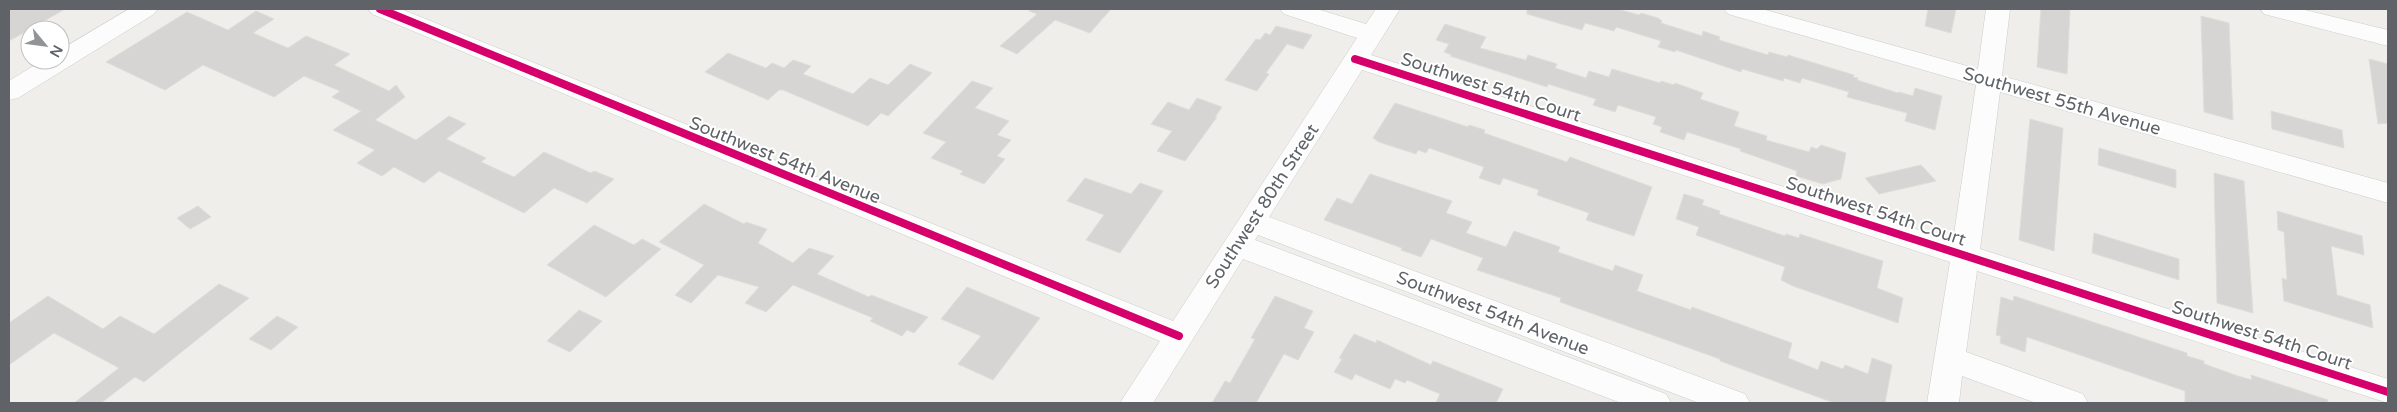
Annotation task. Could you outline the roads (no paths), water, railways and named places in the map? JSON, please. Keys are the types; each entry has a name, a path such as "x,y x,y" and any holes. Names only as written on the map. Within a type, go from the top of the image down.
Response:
{"street":[{"path":"9,92 146,9"},
{"name":"Southwest 54th Avenue","path":"380,9 1179,336"},
{"path":"1292,9 1372,34"},
{"name":"Southwest 80th Street","path":"1136,403 1388,9"},
{"name":"Southwest 55th Avenue","path":"1736,9 2388,193"},
{"path":"1943,403 1998,9"},
{"path":"2272,9 2388,38"},
{"name":"Southwest 54th Court","path":"1355,59 2388,392"},
{"name":"Southwest 54th Avenue","path":"1244,233 1655,403"},
{"name":"Southwest 54th Avenue","path":"1244,233 1734,403"},
{"path":"1950,360 2072,403"}]}
